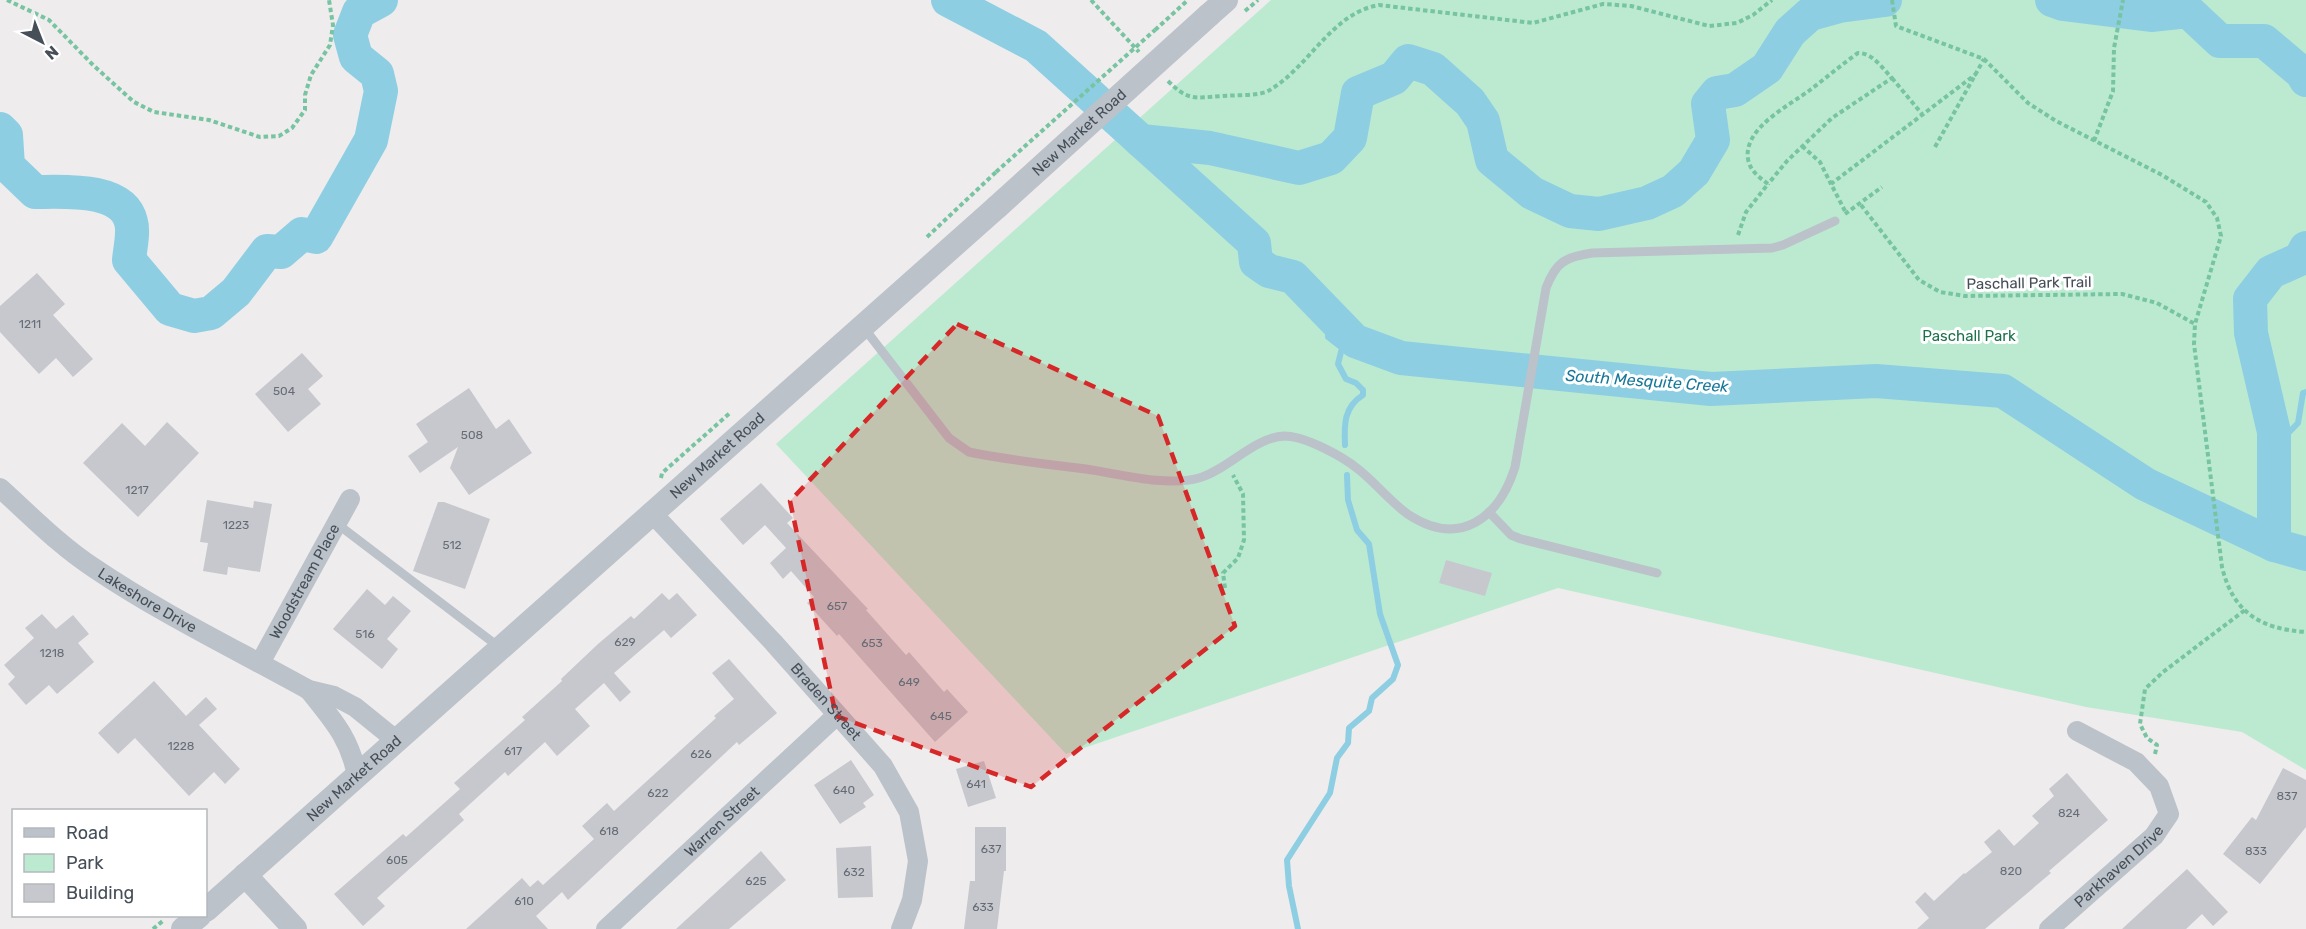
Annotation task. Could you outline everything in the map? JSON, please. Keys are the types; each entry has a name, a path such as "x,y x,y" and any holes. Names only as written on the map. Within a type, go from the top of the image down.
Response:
{"street":[{"name":"New Market Road","path":"207,909 651,512 997,207 1218,7"},
{"name":"Lakeshore Drive","path":"0,488 54,537 92,567 158,607 309,690 334,696 355,707 397,741"},
{"name":"Woodstream Place","path":"260,663 350,499"},
{"name":"Braden Street","path":"651,512 773,642 883,766 909,812 918,861 912,900 901,929"},
{"name":"Lakeshore Drive","path":"309,690 344,736 354,755 357,777"},
{"name":"Warren Street","path":"606,929 837,715"},
{"name":"Parkhaven Drive","path":"2049,929 2154,836 2169,814 2159,786 2136,762 2077,731"},
{"path":"245,875 295,929"},
{"path":"183,929 197,917"}],"lane":[{"path":"863,326 949,438 969,452 1174,480 1201,477 1269,439 1286,436 1302,439 1344,459 1406,513 1420,521 1439,527 1458,527 1477,522 1490,512 1505,494 1515,466 1545,288 1551,274 1559,264 1568,259 1592,253 1761,249 1783,245 1835,221"},
{"path":"1490,512 1511,535 1521,539 1657,573"},
{"path":"336,524 500,648"}],"path":[{"path":"7,0 49,20 94,66 134,102 154,112 209,120 260,137 279,136 292,128 305,110 305,95 311,75 330,45 333,24 329,0"},
{"path":"1092,0 1141,54"},
{"path":"996,172 1188,0"},
{"path":"1165,78 1181,94 1194,98 1266,92 1294,70 1348,17 1364,7 1379,5 1533,23 1603,4 1631,6 1709,26 1737,23 1754,15 1772,0"},
{"path":"1892,0 1896,26 1984,59 2028,103 2056,121 2162,175 2206,202 2217,218 2221,236 2196,324 2194,344 2226,585 2234,599 2245,610 2268,625 2284,631 2306,632"},
{"path":"2094,141 2113,91 2114,48 2123,0"},
{"path":"1768,184 1752,170 1748,161 1752,139 1772,116 1858,53 1865,53 1873,58 1922,114"},
{"path":"1935,147 1984,59"},
{"path":"1831,184 1976,74"},
{"path":"1734,248 1746,212 1802,146 1832,118 1892,78"},
{"path":"1802,146 1820,162 1846,213 1882,187"},
{"name":"Paschall Park Trail","path":"1860,205 1919,280 1940,292 1965,296 2122,294 2157,303 2196,324"},
{"path":"1225,588 1223,573 1238,558 1244,540 1243,494 1228,463"},
{"path":"2149,776 2157,746 2147,738 2140,724 2145,689 2163,672 2245,610"},
{"path":"153,929 167,917"}],"highlighted area":[{"path":"957,324 1158,416 1235,626 1031,787 836,716 790,501"}],"green space":[{"name":"Paschall Park","path":"1271,0 2306,0 2306,770 2242,732 2086,707 1558,588 1066,754 776,444"}],"building":[{"path":"37,273 65,304 53,315 93,359 73,377 56,358 39,374 0,332 0,306"},
{"path":"302,353 323,376 308,389 321,404 288,432 255,394"},
{"path":"469,388 496,429 509,419 532,453 469,495 450,468 458,447 420,473 408,456 428,442 416,424"},
{"path":"167,422 199,453 138,517 83,463 122,423 145,446"},
{"path":"761,483 793,518 787,523 868,609 866,610 906,655 909,652 944,692 947,689 968,712 935,742 839,634 837,636 807,603 814,597 791,571 783,579 770,563 786,548 765,525 743,545 720,519"},
{"path":"207,500 253,508 254,501 272,504 260,572 228,567 227,575 203,571 208,543 200,542"},
{"path":"438,502 444,502 490,519 465,589 413,571"},
{"path":"1446,560 1492,573 1485,596 1439,583"},
{"path":"367,589 385,605 393,596 411,611 387,639 398,649 382,669 333,629"},
{"path":"662,593 669,600 677,593 697,615 671,638 664,630 614,673 631,692 620,702 604,683 575,709 590,726 557,756 545,742 508,776 505,772 459,814 464,820 377,898 385,906 363,926 334,894 403,834 406,837 460,789 454,783 525,720 522,717 562,681 561,679 598,644 631,616 634,619"},
{"path":"42,614 56,629 73,615 89,634 78,643 94,662 57,694 49,685 26,705 8,684 15,677 4,665 34,638 25,628"},
{"path":"729,659 777,713 739,745 737,742 568,900 562,892 536,916 548,929 466,929 522,878 530,887 538,880 543,885 594,839 582,826 607,803 614,811 716,718 714,716 734,699 712,673"},
{"path":"154,681 186,716 206,697 217,709 199,725 240,769 225,784 214,772 189,796 135,738 118,754 98,733"},
{"path":"851,760 874,795 863,803 866,807 840,824 814,785"},
{"path":"984,761 996,798 968,807 956,769"},
{"path":"2283,768 2306,780 2306,827 2260,884 2223,854 2252,817 2256,820"},
{"path":"2067,773 2108,820 2049,871 2051,873 1985,929 1917,929 1929,918 1915,902 1925,892 1934,901 1964,873 1992,852 1984,842 1999,829 2014,846 2039,823 2032,816 2054,796 2049,789"},
{"path":"975,827 1006,827 1006,871 1004,871 997,929 964,929 970,881 975,881"},
{"path":"871,846 873,897 838,898 836,848"},
{"path":"761,851 786,880 729,929 676,929"},
{"path":"2187,869 2228,912 2213,926 2202,914 2186,929 2122,929"}],"waterway":[{"name":"South Mesquite Creek","path":"0,129 6,135 8,166 35,192 76,192 104,197 117,203 126,211 132,226 129,260 170,309 194,316 211,313 236,292 267,251 281,252 302,234 316,237 371,140 381,91 377,74 356,57 350,35 359,12 381,0"},
{"name":"South Mesquite Creek","path":"948,0 1036,46 1254,243 1256,262 1269,271 1293,277 1355,341 1401,358 1711,389 1876,381 2003,391 2145,484 2274,545 2306,554"},
{"name":"South Mesquite Creek","path":"1141,141 1210,148 1299,168 1331,158 1350,138 1358,93 1394,78 1408,61 1433,69 1470,102 1483,121 1492,160 1532,193 1570,211 1599,214 1647,203 1673,191 1694,172 1713,140 1708,104 1717,93 1735,90 1767,68 1790,32 1810,14 1839,6 1885,0"},
{"name":"South Mesquite Creek","path":"2052,0 2063,4 2151,15 2188,11 2220,41 2264,41 2302,73 2306,80"},
{"name":"South Mesquite Creek","path":"2274,545 2274,432 2251,333 2250,299 2271,272 2300,259 2306,248"},
{"path":"1330,315 1328,337 1342,348 1338,364 1346,379 1356,383 1363,390 1363,395 1352,405 1346,417 1345,445"},
{"path":"2274,448 2298,423 2303,393 2306,392"},
{"path":"1298,929 1289,886 1287,860 1330,793 1337,758 1348,743 1349,728 1369,711 1372,698 1393,679 1398,665 1380,614 1369,544 1357,530 1348,500 1347,475"}]}
